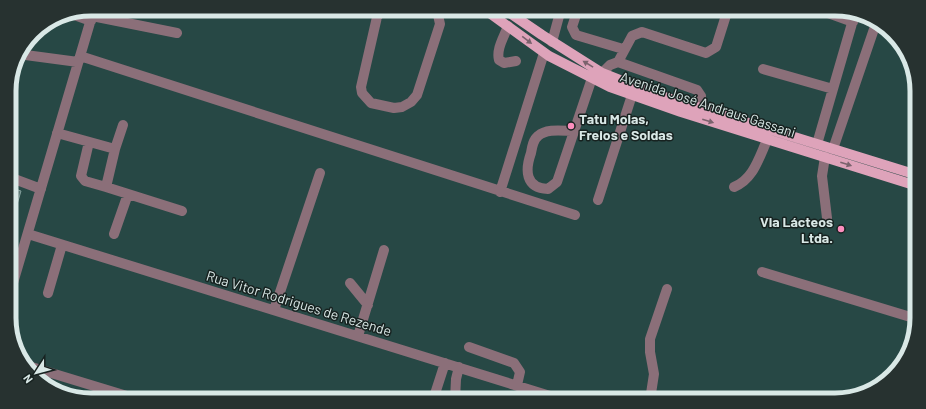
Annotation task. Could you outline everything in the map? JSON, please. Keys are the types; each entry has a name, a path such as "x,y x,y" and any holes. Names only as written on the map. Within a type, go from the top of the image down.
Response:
{"main road":[{"name":"Avenida José Andraus Gassani","path":"494,16 544,53 592,78 632,95 693,116 768,138 820,150 833,149 910,173"},
{"name":"Avenida José Andraus Gassani","path":"514,16 552,42 602,72 655,94 697,106 910,183"}],"street":[{"path":"16,272 93,16"},
{"path":"98,16 177,33"},
{"path":"378,16 361,87 366,98 371,103 394,108 402,107 418,95 440,24 438,16"},
{"path":"552,42 560,16"},
{"path":"576,16 572,27 576,35 624,50"},
{"path":"618,62 632,36 642,32 706,53 716,47 726,16"},
{"path":"827,218 820,150 833,89 854,19"},
{"path":"508,26 499,47 498,57 499,60 504,63 516,61"},
{"path":"833,149 875,28"},
{"path":"500,192 544,53"},
{"path":"26,55 79,59 575,215"},
{"path":"602,72 610,65 618,62 697,90 701,96 693,116"},
{"path":"763,69 833,89"},
{"path":"574,131 556,130 544,133 538,136 534,141 527,165 527,173 536,186 542,189 548,189 557,182 592,78"},
{"path":"598,200 632,95"},
{"path":"106,187 123,125"},
{"path":"57,133 116,149"},
{"path":"734,187 742,184 750,176 768,138"},
{"path":"89,142 81,176 85,181 182,211"},
{"path":"274,310 320,173"},
{"path":"16,180 41,189"},
{"path":"114,234 128,194"},
{"name":"Rua Vitor Rodrigues de Rezende","path":"28,234 541,393"},
{"path":"48,293 62,245"},
{"path":"358,336 384,250"},
{"path":"16,257 20,258"},
{"path":"762,272 910,316"},
{"path":"350,283 368,305"},
{"path":"651,393 654,374 650,352 650,339 667,289"},
{"path":"469,347 514,363 520,372 516,385"},
{"path":"435,393 445,363"},
{"path":"455,393 456,379 459,367"},
{"path":"36,368 117,393"}],"shaded area":[{"path":"835,16 849,17 863,22 881,32 894,45 904,63 909,82 910,323 906,342 894,364 881,377 859,389 840,393 86,393 67,389 45,377 32,364 22,346 17,327 16,86 20,67 26,54 38,38 54,26 67,20 82,17"}],"building":[{"path":"16,189 21,191 16,208"}],"place":[{"name":"Tatu Molas, Freios e Soldas","path":"571,126"},
{"name":"Via Lácteos Ltda.","path":"841,229"}]}
